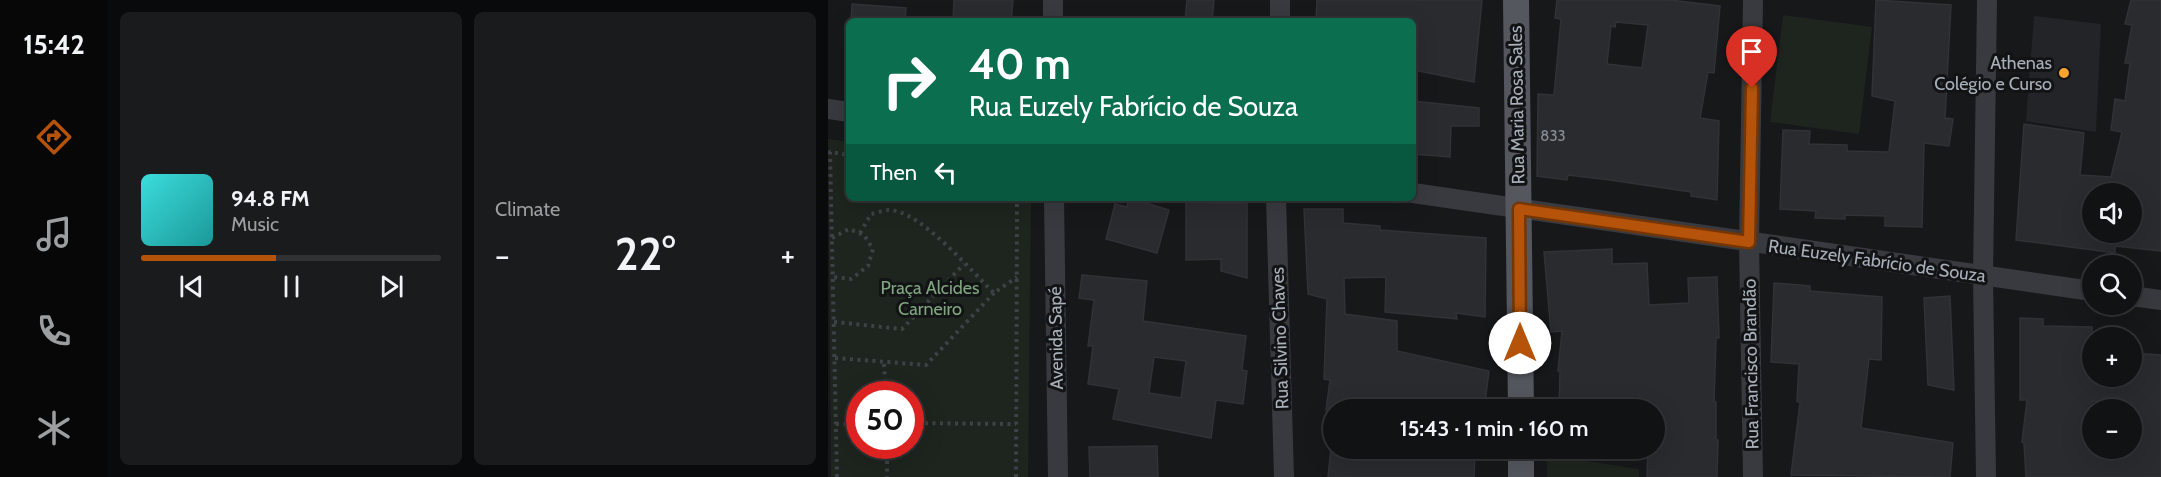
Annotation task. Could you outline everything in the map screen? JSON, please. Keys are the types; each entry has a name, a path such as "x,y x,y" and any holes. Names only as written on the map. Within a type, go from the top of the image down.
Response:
{"main road":[{"name":"Rua Maria Rosa Sales","path":"1516,0 1521,399"},
{"path":"1521,459 1521,477"}],"street":[{"path":"1053,0 1053,18"},
{"path":"1280,0 1280,18"},
{"name":"Rua Francisco Brandão","path":"1753,0 1749,242 1753,477"},
{"path":"1986,477 1983,276 1987,0"},
{"path":"828,109 846,112"},
{"name":"Rua Euzely Fabrício de Souza","path":"1416,192 2082,290"},
{"name":"Avenida Sapé","path":"1054,201 1058,477"},
{"name":"Rua Silvino Chaves","path":"1276,201 1284,477"},
{"path":"2142,297 2161,300"}],"path":[{"path":"837,477 830,152 846,155"},
{"path":"1016,477 1017,201"},
{"path":"860,233 871,214 890,210 918,223 994,293"},
{"path":"832,238 849,229 864,235 873,249 868,266 851,279 833,277"},
{"path":"834,321 902,329 964,264"},
{"path":"835,358 885,364 926,365 994,293 1017,277"},
{"path":"885,364 886,381"},
{"path":"924,423 1016,424"},
{"path":"836,424 846,424"},
{"path":"887,459 887,477"}],"shaded area":[{"name":"Athenas Colégio e Curso","path":"2034,16 2101,24 2096,132 2026,121"}],"green space":[{"path":"1783,15 1872,27 1859,134 1770,122"},
{"name":"Praça Alcides Carneiro","path":"828,139 846,142 846,201 1031,201 1028,477 831,477"},
{"path":"1547,459 1573,459 1639,469 1639,477 1547,477"}],"building":[{"path":"954,0 1013,0 1011,18 953,18"},
{"path":"1187,0 1214,0 1212,18 1185,18"},
{"path":"1317,0 1482,0 1474,82 1416,71 1416,18 1316,18"},
{"path":"1557,0 1670,0 1720,6 1714,73 1708,72 1700,118 1719,121 1717,200 1691,196 1691,192 1610,180 1568,175 1567,180 1537,176 1538,94 1554,95 1561,19 1555,18","holes":["1616,22 1648,25 1642,68 1607,64 1611,26 1615,27"]},
{"path":"1876,0 1951,5 1945,118 1953,119 1949,146 1924,143 1922,227 1885,226 1885,216 1845,215 1845,219 1815,218 1816,211 1780,209 1783,130 1810,131 1809,144 1847,145 1847,151 1889,152 1895,101 1872,96"},
{"path":"2131,0 2161,0 2161,251 2115,246 2115,253 2016,240 2024,124 2084,133 2080,175 2111,177 2122,132 2111,130 2115,99 2125,101 2130,63 2125,63 2132,25 2125,24"},
{"path":"852,4 906,8 905,18 851,18"},
{"path":"1416,101 1479,108 1479,126 1451,126 1450,157 1416,154"},
{"path":"1128,201 1139,201 1169,210 1157,253 1106,239 1115,204 1127,207"},
{"path":"1186,201 1247,203 1247,278 1221,271 1221,259 1186,260"},
{"path":"1304,209 1343,209 1343,223 1380,226 1380,230 1486,238 1485,317 1456,313 1457,319 1385,312 1386,277 1344,278 1345,314 1397,321 1397,351 1489,371 1485,399 1327,399 1330,380 1324,379 1327,299 1308,294"},
{"path":"1612,249 1612,264 1647,263 1649,305 1689,303 1688,278 1717,277 1719,338 1716,338 1714,402 1716,402 1716,440 1718,440 1717,477 1647,477 1648,459 1665,459 1665,399 1559,399 1560,371 1558,371 1562,331 1551,332 1544,252"},
{"path":"1082,275 1147,281 1143,321 1246,336 1242,370 1247,371 1243,404 1216,400 1211,438 1113,419 1119,389 1088,384 1093,346 1088,346 1094,300 1079,298","holes":["1154,357 1186,361 1181,398 1149,393"]},
{"path":"1774,283 1810,286 1810,291 1882,297 1881,360 1869,359 1861,428 1953,443 1950,477 1791,475 1800,403 1797,401 1799,364 1771,362"},
{"path":"1950,296 1954,390 1928,385 1924,298"},
{"path":"2020,318 2043,319 2043,326 2092,327 2082,327 2082,387 2142,387 2142,354 2161,355 2161,477 2026,477 2024,443 2022,442 2027,400 2020,400"},
{"path":"1157,446 1158,477 1090,477 1089,447"},
{"path":"1330,459 1475,459 1474,477 1328,477"}],"place":[{"name":"Athenas Colégio e Curso","path":"2064,73"}],"route":[{"path":"1520,343 1519,209 1749,242 1752,88"}]}
